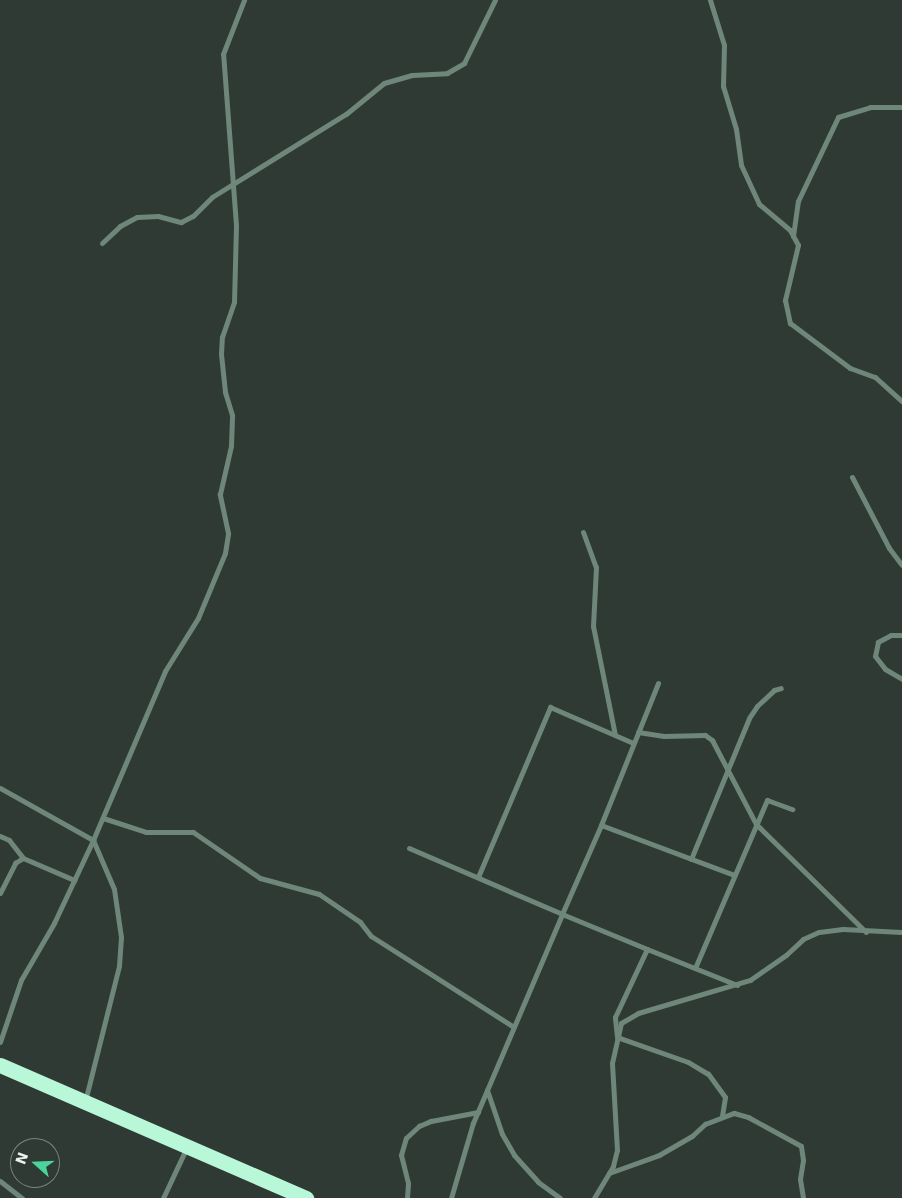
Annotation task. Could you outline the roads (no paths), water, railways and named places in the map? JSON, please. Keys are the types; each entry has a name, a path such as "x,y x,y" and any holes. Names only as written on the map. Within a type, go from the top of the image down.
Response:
{"highway":[{"path":"0,1065 306,1198"}],"lane":[{"path":"0,1042 21,980 74,880 103,818 165,671 198,618 225,553 228,533 220,494 231,446 232,415 225,392 221,354 222,337 234,302 236,226 223,54 244,0"},
{"path":"102,243 120,226 138,216 158,216 181,222 233,185 346,114 384,83 412,75 447,73 464,63 496,0"},
{"path":"710,0 724,45 723,86 736,129 741,165 759,204 793,236"},
{"path":"902,107 870,107 838,117 798,201 793,236 797,251 785,300 790,323 850,368 875,377 902,401"},
{"path":"852,476 889,548 902,565"},
{"path":"583,532 596,567 593,626 615,735"},
{"path":"902,635 890,635 878,642 875,656 885,669 902,679"},
{"path":"450,1198 464,1147 478,1112 601,824 658,683"},
{"path":"690,859 757,706 774,690 782,688"},
{"path":"478,878 550,707 633,743"},
{"path":"638,732 664,736 706,735 712,740 756,824 866,932"},
{"path":"0,788 93,840 114,889 120,937 119,966 85,1101"},
{"path":"695,968 767,800 792,809"},
{"path":"103,818 146,832 193,832 260,878 319,894 360,922 371,936 514,1027"},
{"path":"601,824 734,876"},
{"path":"0,836 9,840 23,858 74,880"},
{"path":"409,848 562,914 736,985"},
{"path":"0,894 15,863 23,858"},
{"path":"594,1198 609,1173 617,1150 612,1063 621,1023 638,1013 736,985 772,966 803,939 819,932 843,929 866,932 902,932"},
{"path":"617,1037 615,1017 647,949"},
{"path":"617,1037 688,1062 708,1074 725,1097 722,1116"},
{"path":"487,1090 504,1139 514,1155 538,1182 560,1198"},
{"path":"407,1198 408,1183 401,1155 406,1138 419,1126 431,1121 478,1112"},
{"path":"609,1173 658,1154 722,1116 734,1113 748,1117 800,1146 804,1160 800,1179 803,1198"},
{"path":"163,1198 187,1146"},
{"path":"0,1181 22,1198"}]}
